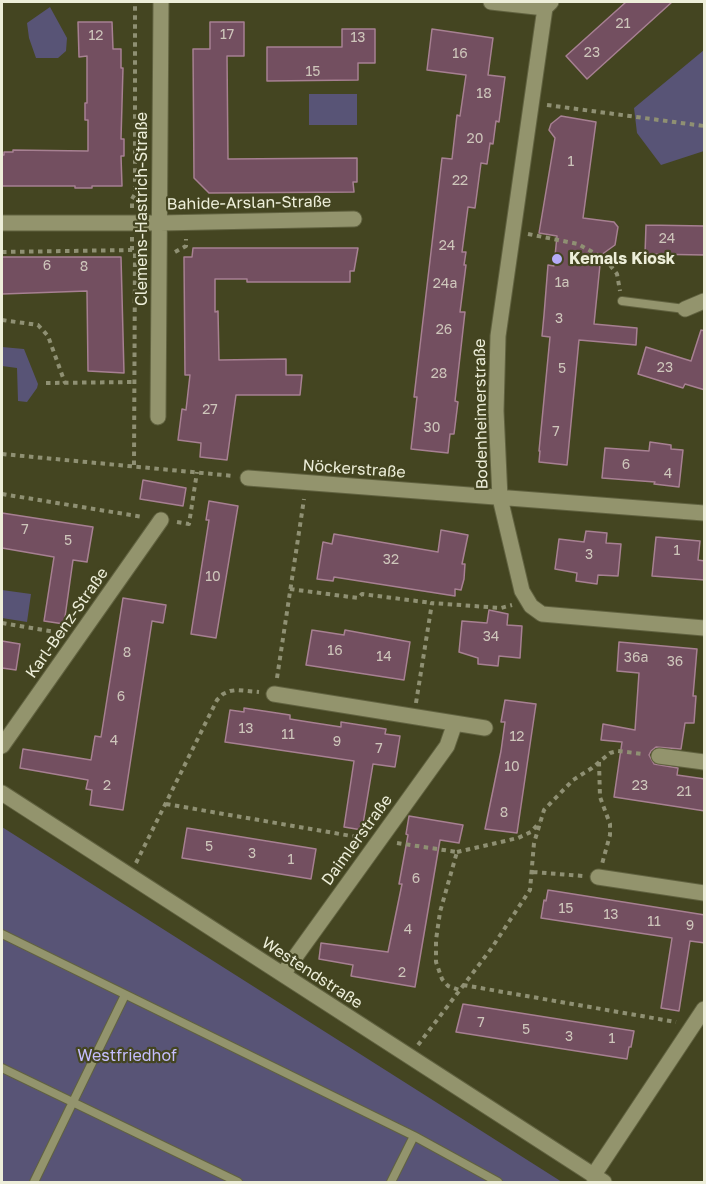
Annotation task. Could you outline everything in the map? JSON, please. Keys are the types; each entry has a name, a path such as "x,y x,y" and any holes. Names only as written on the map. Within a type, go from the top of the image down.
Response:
{"street":[{"name":"Clemens-Hastrich-Straße","path":"158,417 161,2"},
{"name":"Bodenheimerstraße","path":"491,2 548,5 498,336 496,411 500,498 522,591 528,601"},
{"name":"Bahide-Arslan-Straße","path":"2,223 354,219"},
{"path":"685,309 705,301"},
{"name":"Nöckerstraße","path":"248,478 705,513"},
{"name":"Karl-Benz-Straße","path":"2,746 161,520"},
{"path":"528,601 542,614 705,628"},
{"path":"274,694 485,728"},
{"name":"Daimlerstraße","path":"283,974 447,746 456,723"},
{"path":"659,756 705,762"},
{"name":"Westendstraße","path":"2,793 598,1179"},
{"path":"598,877 705,893"},
{"path":"598,1179 705,1009"}],"lane":[{"path":"622,301 685,309"},
{"path":"2,934 414,1136 492,1181"},
{"path":"34,1182 125,995"},
{"path":"2,1068 238,1182"},
{"path":"391,1182 414,1136"}],"path":[{"path":"532,103 705,126"},
{"path":"513,231 578,244 605,259 617,274 622,301"},
{"path":"2,252 132,250"},
{"path":"2,320 38,325 48,336 65,383"},
{"path":"46,383 134,382"},
{"path":"2,454 248,478"},
{"path":"2,494 189,524 197,472"},
{"path":"130,876 217,700 223,694 237,690 274,694 306,483"},
{"path":"290,589 358,598 362,594 432,603 501,608 528,601"},
{"path":"414,717 432,603"},
{"path":"2,623 80,636"},
{"path":"409,1058 491,949 530,890 534,843 544,810 573,780 610,753 618,751 659,756"},
{"path":"533,873 598,877 610,835 610,824 600,797 599,762"},
{"path":"166,804 379,841 457,852 518,838 531,832 541,821"},
{"path":"457,852 440,912 436,962 442,979 448,986 459,990"},
{"path":"463,985 662,1018 690,1030"}],"green space":[{"path":"50,7 67,38 66,51 58,58 36,58 27,23"},
{"path":"704,50 704,151 661,165 637,133 634,108"},
{"path":"309,94 357,94 357,125 309,125"},
{"path":"2,347 24,349 38,384 27,402 18,401 17,368 2,366"},
{"path":"2,590 31,594 27,622 2,618"},
{"name":"Westfriedhof","path":"2,827 562,1182 2,1182"}],"building":[{"path":"626,2 672,2 587,79 566,56"},
{"path":"78,22 112,22 113,49 121,49 121,68 123,68 121,139 124,139 124,156 121,156 122,186 75,188 75,186 2,186 2,155 4,152 13,152 13,150 88,151 88,120 85,120 87,56 79,57"},
{"path":"210,22 244,22 244,56 227,56 228,159 357,158 357,182 353,182 354,192 209,193 194,178 193,49 210,49"},
{"path":"342,29 375,29 375,63 358,63 358,80 267,81 267,47 342,47"},
{"path":"432,29 493,38 488,75 505,77 499,122 496,121 493,144 490,143 487,164 481,163 475,208 468,207 462,252 466,252 464,265 466,265 460,312 465,312 455,401 458,402 454,434 450,434 448,453 411,449 417,397 414,397 442,158 452,159 457,115 460,116 466,75 427,70"},
{"path":"561,116 596,122 583,218 614,222 618,227 615,245 601,255 594,324 637,328 636,345 579,340 567,465 539,462 550,337 542,336 548,265 554,266 557,236 539,233 555,138 549,130 551,124"},
{"path":"646,225 705,226 705,255 645,254"},
{"path":"193,248 358,248 354,271 350,271 350,282 247,282 247,279 215,279 219,360 286,359 286,375 302,375 300,395 236,395 227,460 200,457 201,443 178,440 182,409 186,410 190,375 185,375 184,257 192,257"},
{"path":"2,257 121,257 124,373 88,371 87,291 2,294"},
{"path":"701,330 705,331 705,390 685,384 683,388 638,374 646,347 691,361"},
{"path":"650,442 671,445 671,449 683,450 679,487 654,484 655,482 602,478 605,448 649,451"},
{"path":"143,480 186,488 183,506 140,499"},
{"path":"209,501 238,506 216,638 191,634 209,520 206,520"},
{"path":"2,513 93,527 87,562 73,560 64,624 44,621 54,557 2,548"},
{"path":"441,530 468,535 462,564 465,564 464,579 461,590 455,589 455,596 334,577 333,581 317,579 323,542 332,544 334,534 438,552"},
{"path":"586,531 607,533 606,543 621,544 618,576 598,575 597,584 576,581 577,573 555,569 559,539 584,542"},
{"path":"656,537 700,541 698,560 705,561 705,580 652,576"},
{"path":"123,598 166,605 163,623 152,621 123,810 90,805 92,790 86,789 88,780 20,768 23,749 91,760 95,736 101,737"},
{"path":"489,610 508,614 507,625 522,626 520,658 499,656 498,666 478,664 478,658 459,652 462,621 487,623"},
{"path":"312,630 344,635 345,630 410,642 404,680 306,665"},
{"path":"2,641 20,644 16,670 2,668"},
{"path":"619,642 697,649 693,696 696,696 694,723 685,723 681,749 656,747 649,755 654,764 678,768 677,775 705,779 705,811 614,797 622,742 601,740 603,724 635,730 639,673 617,671"},
{"path":"505,700 536,704 517,833 485,829 501,751 505,722 501,722"},
{"path":"244,708 290,715 290,719 341,727 341,722 386,729 385,734 400,736 395,767 373,764 362,830 344,827 354,761 225,742 230,710 244,712"},
{"path":"409,816 463,825 459,843 440,840 415,987 351,976 353,965 319,959 321,943 388,952 402,884 399,884"},
{"path":"187,828 316,849 311,879 182,858"},
{"path":"548,890 705,915 705,943 690,941 679,1011 661,1008 672,938 541,918"},
{"path":"463,1004 634,1031 631,1047 629,1047 627,1059 456,1032"}],"place":[{"name":"Kemals Kiosk","path":"557,259"}]}
